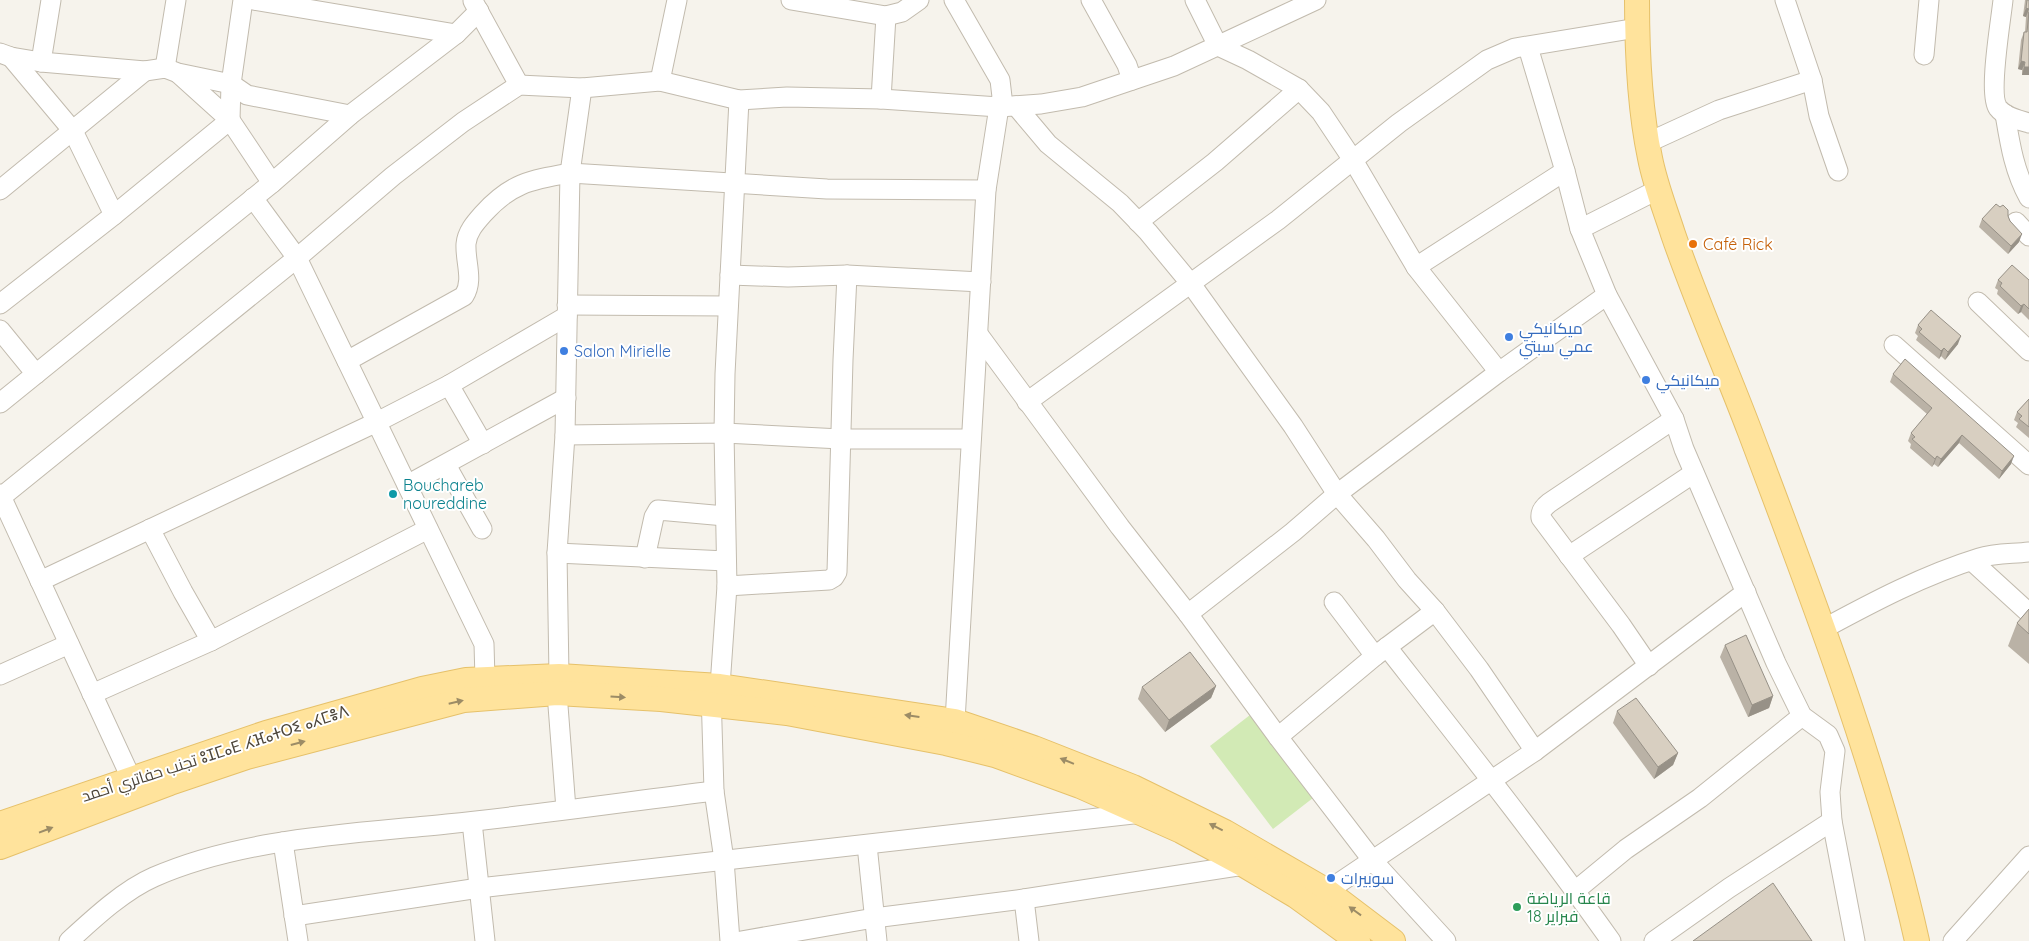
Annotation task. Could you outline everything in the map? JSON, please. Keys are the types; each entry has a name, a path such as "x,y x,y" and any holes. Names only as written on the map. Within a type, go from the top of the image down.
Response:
{"main road":[{"path":"1637,0 1643,120 1647,144 1659,189 1685,266 1731,380 1870,765 1917,941"},
{"name":"تجنب حفاتري أحمد ⵓⵊⵎⴰⴹ ⵃⴼⴰⵜⵔⵉ ⴰⵃⵎⴻⴷ","path":"0,824 266,733 403,694 466,680 484,679 558,685 714,692 955,721 1034,748 1133,787 1225,832 1319,899 1358,941"},
{"name":"تجنب حفاتري أحمد ⵓⵊⵎⴰⴹ ⵃⴼⴰⵜⵔⵉ ⴰⵃⵎⴻⴷ","path":"0,847 247,756 464,700 558,685"},
{"name":"تجنب حفاتري أحمد ⵓⵊⵎⴰⴹ ⵃⴼⴰⵜⵔⵉ ⴰⵃⵎⴻⴷ","path":"714,692 787,713 976,750 1039,771 1181,831 1244,865 1319,899 1393,941"}],"street":[{"path":"42,62 51,0"},
{"path":"172,71 176,0"},
{"path":"0,304 114,215 230,120 231,84 243,0"},
{"path":"253,0 456,34"},
{"path":"660,81 677,0"},
{"path":"791,0 886,16 902,12 919,0"},
{"path":"954,0 1000,80 1002,97 1007,106 1048,144 1120,203 1191,284 1293,426 1338,494 1407,580 1435,611 1479,669 1535,752"},
{"path":"1091,0 1127,65 1132,80"},
{"path":"1195,0 1218,46 1255,63 1298,89 1322,112 1353,160 1416,267 1499,372"},
{"path":"131,778 1,496 297,258 409,164 464,122 520,85 582,88 660,81 739,100 787,97 881,99 1007,106 1082,96 1174,66 1316,0"},
{"path":"1785,0 1812,80 1819,116 1838,171"},
{"path":"1924,55 1929,0"},
{"path":"2003,0 1994,85 1995,101 2005,114 2011,154 2020,182 2029,198"},
{"path":"0,403 272,183 350,116 456,34 476,6 520,85"},
{"path":"881,99 886,16"},
{"path":"1028,402 1278,220 1399,123 1487,60 1507,50 1637,28"},
{"path":"1528,47 1565,171 1580,229 1607,294 1674,419 1694,473 1776,663 1802,716 1828,735 1835,750 1830,792 1832,821 1855,941"},
{"path":"6,55 42,62 145,71 172,71 231,84 247,95 350,116"},
{"path":"6,55 73,131 114,215"},
{"path":"0,190 145,71"},
{"path":"172,71 230,120 272,183"},
{"path":"1647,144 1719,110 1812,80"},
{"path":"566,810 558,685 556,552 565,435 570,173 582,88"},
{"path":"1138,222 1215,162 1298,89"},
{"path":"730,941 724,860 714,791 714,692 726,586 724,433 728,306 739,100"},
{"path":"955,721 986,190 1007,106"},
{"path":"2005,114 2029,123"},
{"path":"1416,267 1565,171"},
{"path":"347,361 464,296 470,285 466,244 468,234 474,224 498,198 516,186 534,180 570,173 827,189 986,190"},
{"path":"1580,229 1659,189"},
{"path":"253,198 297,258 484,644 484,679"},
{"path":"730,275 788,277 847,275 981,282"},
{"path":"726,586 829,580 834,577 838,565 842,360 847,275"},
{"path":"1188,614 1293,532 1338,494 1499,372 1607,294"},
{"path":"1978,302 2029,351"},
{"path":"40,581 377,422 449,384 567,310 728,306"},
{"path":"0,330 36,374"},
{"path":"978,334 1120,527 1188,614 1278,738 1373,861 1446,941"},
{"path":"1894,345 2029,465"},
{"path":"449,384 483,444"},
{"path":"407,485 566,398"},
{"path":"1649,666 1622,625 1541,518 1541,514 1544,507 1674,419"},
{"path":"565,435 724,433 841,439 971,439"},
{"path":"446,465 482,529"},
{"path":"1569,556 1694,473"},
{"path":"645,558 654,517 658,510 725,516"},
{"path":"150,529 211,641"},
{"path":"92,694 211,641 428,529"},
{"path":"556,552 726,561"},
{"path":"1822,630 1898,590 1932,575 1981,557 2029,552"},
{"path":"1972,561 2029,612"},
{"path":"1319,899 1535,752 1746,592"},
{"path":"1334,602 1381,652 1492,781 1611,941"},
{"path":"1278,738 1381,652 1435,611"},
{"path":"0,675 69,644"},
{"path":"1575,891 1626,849 1700,798 1802,716"},
{"path":"69,941 122,897 152,878 186,865 283,842 472,822 714,791"},
{"path":"294,916 479,888 1142,813"},
{"path":"1654,941 1729,888 1832,821"},
{"path":"472,822 484,941"},
{"path":"283,842 298,941"},
{"path":"867,845 876,941"},
{"path":"741,941 874,918 1024,900 1244,865"},
{"path":"1953,941 2026,866"},
{"path":"1024,900 1029,941"}],"green space":[{"path":"1250,715 1313,798 1273,829 1210,746"}],"building":[{"path":"2027,0 2029,0 2029,9 2026,8"},
{"path":"2029,12 2029,67 2024,67 2025,62 2021,61 2024,32 2027,32"},
{"path":"1996,204 2000,207 2003,205 2008,210 2010,221 2022,234 2011,246 1982,219"},
{"path":"2012,265 2029,280 2029,309 2024,304 2021,306 2000,286 2002,283 1998,280"},
{"path":"1931,310 1961,336 1948,352 1944,348 1941,351 1919,332 1922,329 1918,325"},
{"path":"1905,359 2014,456 2002,471 1962,435 1941,459 1937,456 1935,459 1912,439 1915,437 1911,433 1932,408 1893,374"},
{"path":"2029,399 2029,427 2019,419 2022,416 2017,412"},
{"path":"2029,609 2029,634 2017,623"},
{"path":"1746,635 1773,696 1752,705 1725,645"},
{"path":"1190,652 1216,686 1169,720 1142,687"},
{"path":"1636,698 1678,753 1658,767 1617,711"},
{"path":"1773,883 1812,941 1693,941"}],"place":[{"name":"Café Rick","path":"1693,244"},
{"name":"ميكانيكي عمي سبتي","path":"1509,337"},
{"name":"Salon Mirielle","path":"564,351"},
{"name":"ميكانيكي","path":"1646,380"},
{"name":"Bouchareb noureddine","path":"393,494"},
{"name":"سوبيرات","path":"1331,878"},
{"name":"قاعة الرياضة 18 فبراير","path":"1517,907"}]}
